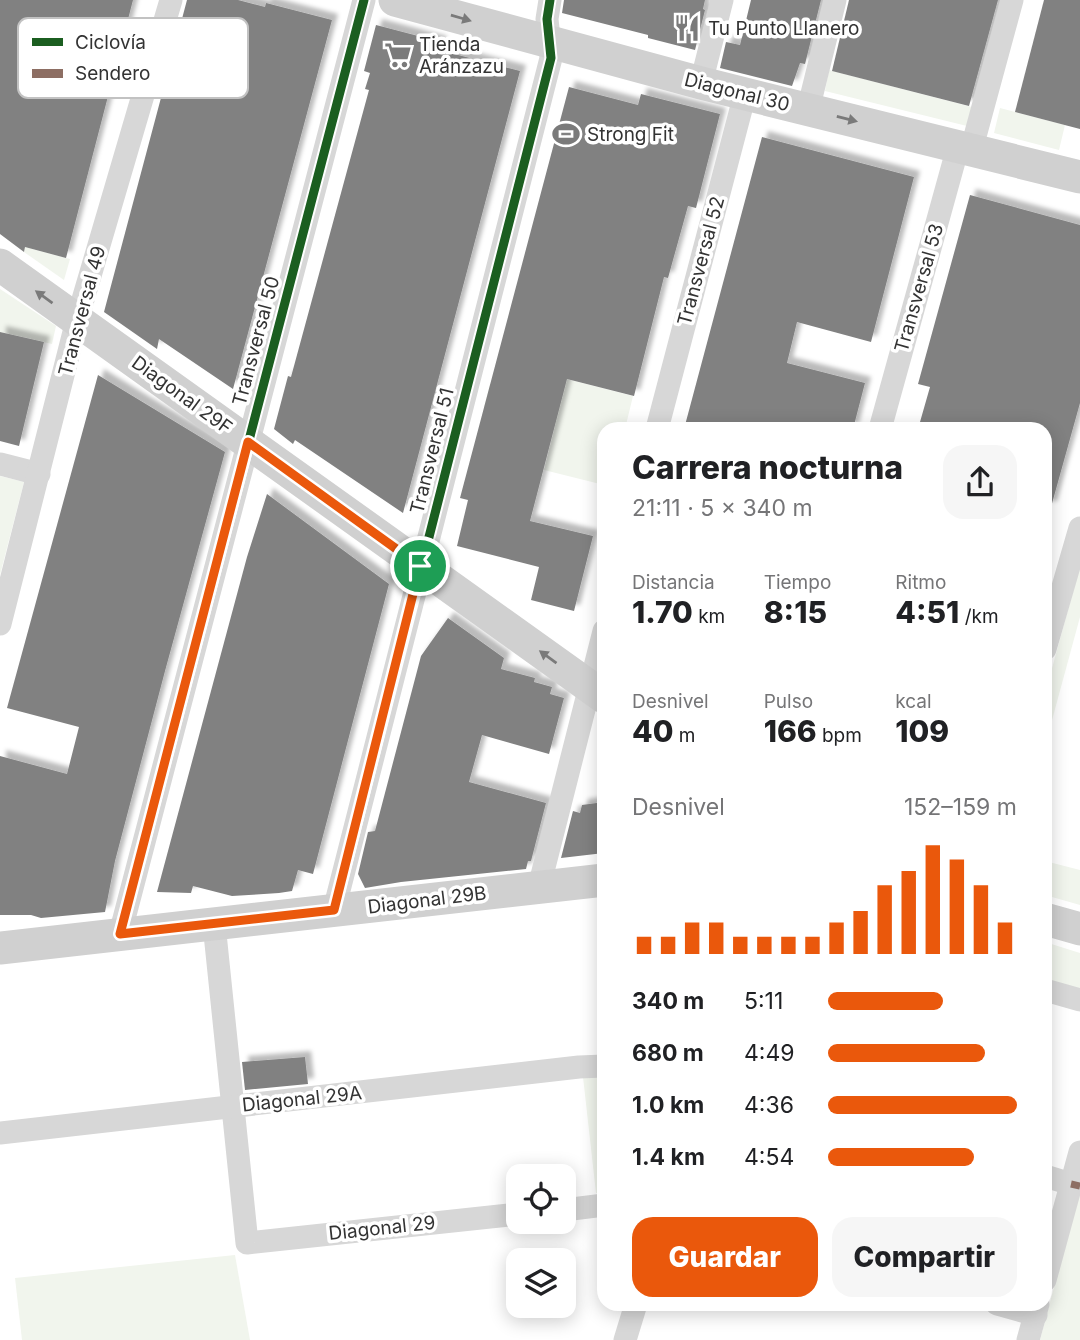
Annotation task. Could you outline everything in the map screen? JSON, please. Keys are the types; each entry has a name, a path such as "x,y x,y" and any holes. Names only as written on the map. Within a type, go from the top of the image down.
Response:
{"street":[{"name":"Transversal 49","path":"167,18 172,0"},
{"name":"Transversal 50","path":"120,934 364,0"},
{"name":"Diagonal 30","path":"396,0 701,83 1080,177"},
{"name":"Transversal 51","path":"334,910 551,58 547,19 550,0"},
{"path":"701,83 722,0"},
{"path":"808,110 835,0"},
{"name":"Transversal 53","path":"882,422 1012,0"},
{"name":"Transversal 52","path":"659,422 744,94"},
{"name":"Transversal 49","path":"0,624 77,320 143,98"},
{"name":"Diagonal 29F","path":"0,265 596,692"},
{"path":"0,464 39,474"},
{"path":"1052,625 1080,528"},
{"path":"538,887 596,692"},
{"name":"Diagonal 29B","path":"0,948 597,881"},
{"path":"1052,921 1080,929"},
{"path":"214,924 233,1107"},
{"path":"1052,992 1080,1000"},
{"name":"Diagonal 29A","path":"0,1133 597,1066"},
{"name":"Diagonal 29","path":"233,1107 247,1242 506,1215"},
{"path":"1052,1253 1080,1152"},
{"path":"1052,1178 1070,1184"},
{"path":"576,1208 597,1206"},
{"path":"630,1339 635,1311"},
{"path":"1028,1340 1036,1311"}],"shaded area":[{"path":"829,70 972,107 967,126 825,91"},
{"path":"1000,108 1065,125 1059,150 994,133"},
{"path":"25,247 70,259 64,280 24,252"},
{"path":"0,289 56,326 52,344 0,332"},
{"path":"567,379 633,396 627,422 597,422 597,483 544,470 555,425 484,407 490,384 560,402"},
{"path":"0,476 24,482 0,575"},
{"path":"1080,566 1080,617 1052,720 1052,668"},
{"path":"1052,863 1080,870 1080,905 1052,897"},
{"path":"1052,944 1080,953 1080,989 1052,981"},
{"path":"597,1076 597,1193 596,1193 583,1077"},
{"path":"1080,1189 1080,1340 1040,1340 1048,1311 1052,1311 1052,1295"},
{"path":"235,1255 250,1340 22,1340 15,1278"}],"building":[{"path":"0,0 133,0 128,18 18,18 18,98 108,98 66,258 25,247 24,252 0,234"},
{"path":"187,0 238,0 265,7 266,3 332,20 233,389 159,339 157,349 104,312 161,98 248,98 248,18 182,18"},
{"path":"564,0 705,0 705,10 695,50 562,13"},
{"path":"751,0 821,0 805,64 800,63 792,86 720,68 726,42 740,45"},
{"path":"849,0 998,0 969,106 832,71"},
{"path":"1044,0 1080,0 1080,129 1015,112"},
{"path":"376,25 441,42 439,50 520,71 403,513 295,440 293,444 274,429 288,376 291,377 369,90 365,89 370,73 364,71"},
{"path":"569,87 638,105 641,94 720,114 696,208 688,206 668,278 664,277 634,396 567,379 530,521 593,536 574,611 531,600 539,567 457,546 468,500 460,498"},
{"path":"762,137 914,177 871,342 797,322 787,363 865,383 855,422 686,422"},
{"path":"970,195 1080,225 1080,403 1052,503 1052,422 920,422 930,387 918,384"},
{"path":"0,332 44,342 19,446 0,441"},
{"path":"98,375 225,452 115,861 105,912 41,918 31,915 0,915 0,756 67,774 79,727 7,708"},
{"path":"267,494 389,584 313,874 298,870 292,891 279,893 232,896 193,886 191,893 157,892 247,557"},
{"path":"448,618 504,658 501,669 535,678 534,682 552,687 550,694 564,698 549,754 482,735 469,782 546,803 531,861 528,861 526,869 365,888 358,874 368,832 375,831 421,656"},
{"path":"597,803 597,854 561,858 573,811 580,813 582,805"},
{"path":"305,1057 308,1084 245,1090 242,1062"}],"marked path":[{"path":"1071,1184 1080,1186"}],"cycle path":[{"path":"120,934 364,0"},
{"path":"334,910 551,58 547,19 550,0"}],"place":[{"name":"Tu Punto Llanero","path":"687,28"},
{"name":"Tienda Aránzazu","path":"398,55"},
{"name":"Strong Fit","path":"566,134"}],"route":[{"path":"248,442 420,566 334,910 120,934 248,442"}]}
